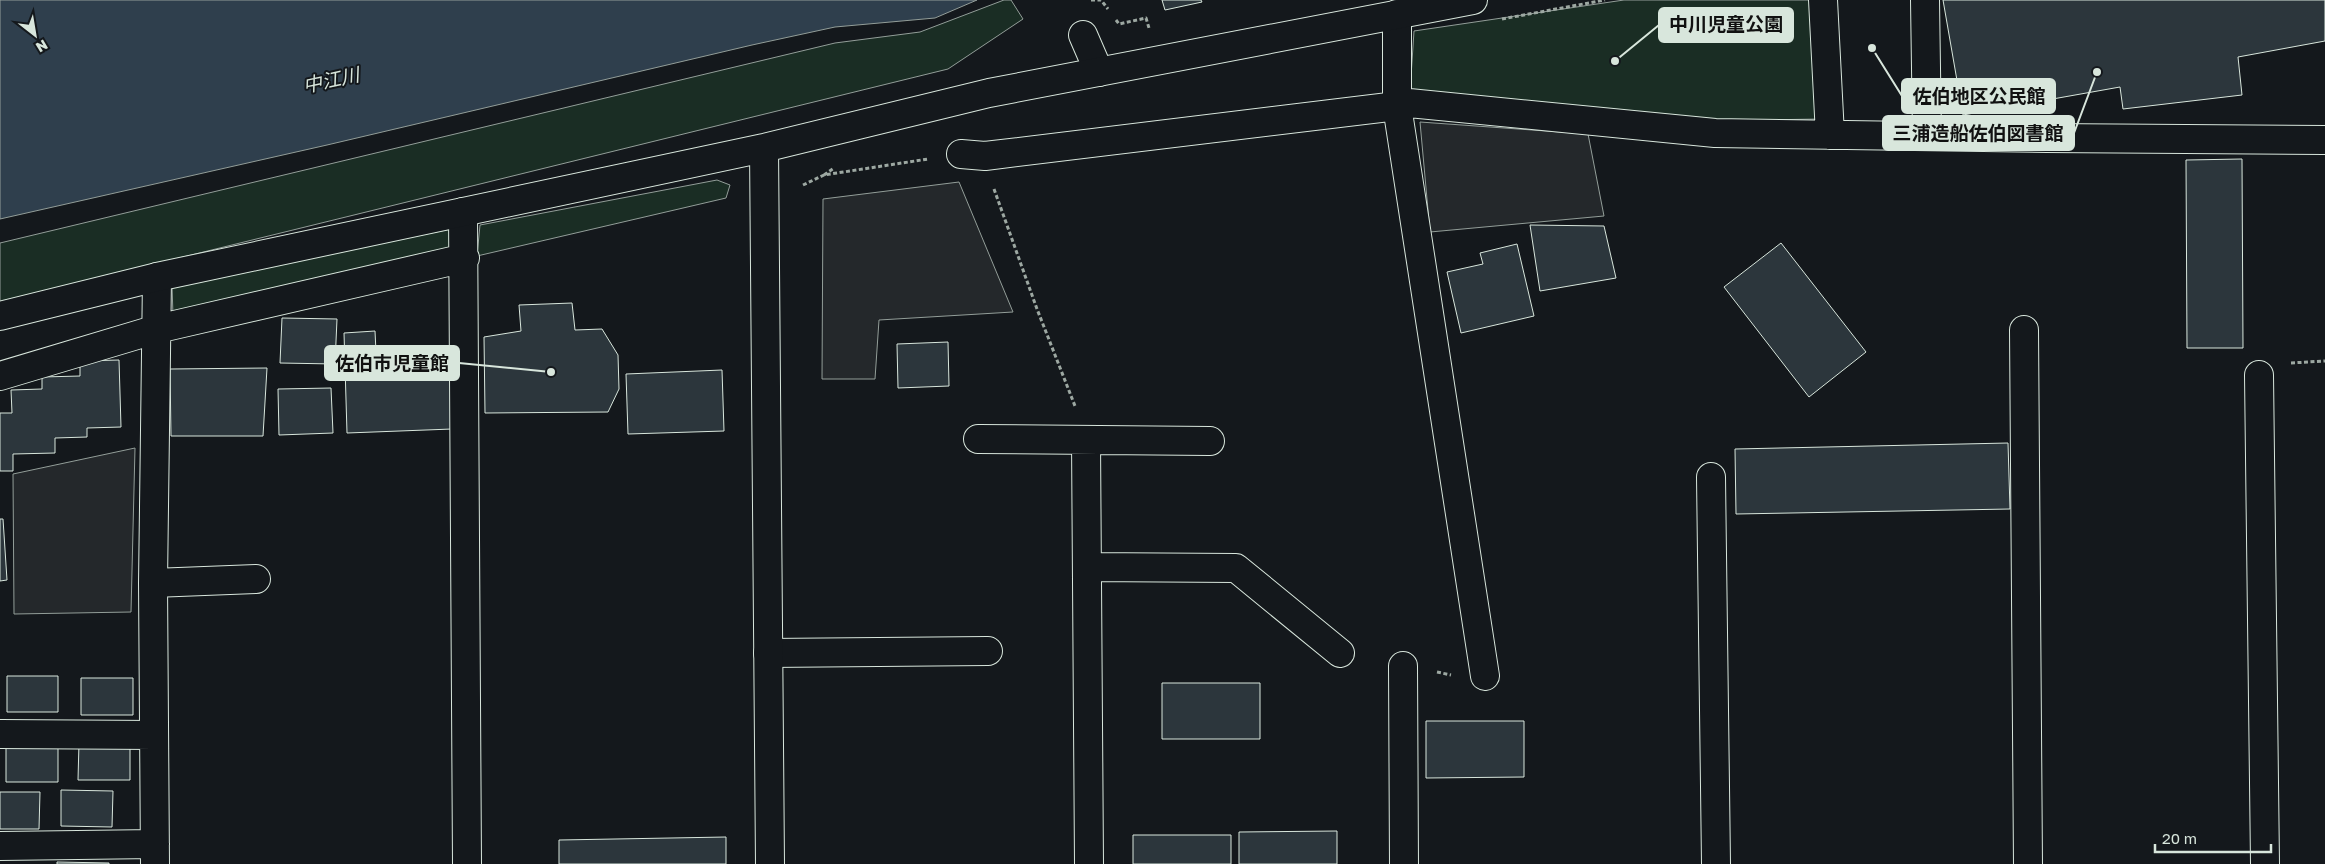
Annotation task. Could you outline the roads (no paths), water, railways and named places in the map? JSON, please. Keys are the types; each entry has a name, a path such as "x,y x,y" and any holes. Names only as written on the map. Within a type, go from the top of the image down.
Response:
{"street":[{"path":"0,316 157,277 764,148 989,94 1473,0"},
{"path":"1822,0 1830,135"},
{"path":"1924,0 1927,136"},
{"path":"1397,14 1397,106 1485,676"},
{"path":"1083,35 1099,72"},
{"path":"973,155 1397,106 1409,103 1715,133 2325,140"},
{"path":"764,148 770,864"},
{"path":"464,212 467,864"},
{"path":"0,376 158,329 465,258"},
{"path":"0,846 155,854 153,583 158,329 157,277"},
{"path":"2024,330 2028,864"},
{"path":"2259,375 2266,864"},
{"path":"978,440 1210,441"},
{"path":"1086,440 1089,864"},
{"path":"1711,476 1716,864"},
{"path":"1087,567 1236,568 1340,654"},
{"path":"153,583 256,579"},
{"path":"768,653 988,651"},
{"path":"1403,666 1404,864"},
{"path":"0,734 154,735"}],"water":[{"name":"中江川","path":"0,0 977,0 935,18 835,27 0,219"}],"place":[{"name":"佐伯地区公民館","path":"1872,48"},
{"name":"中川児童公園","path":"1615,61"},
{"name":"三浦造船佐伯図書館","path":"2097,72"},
{"name":"佐伯市児童館","path":"551,372"}]}
